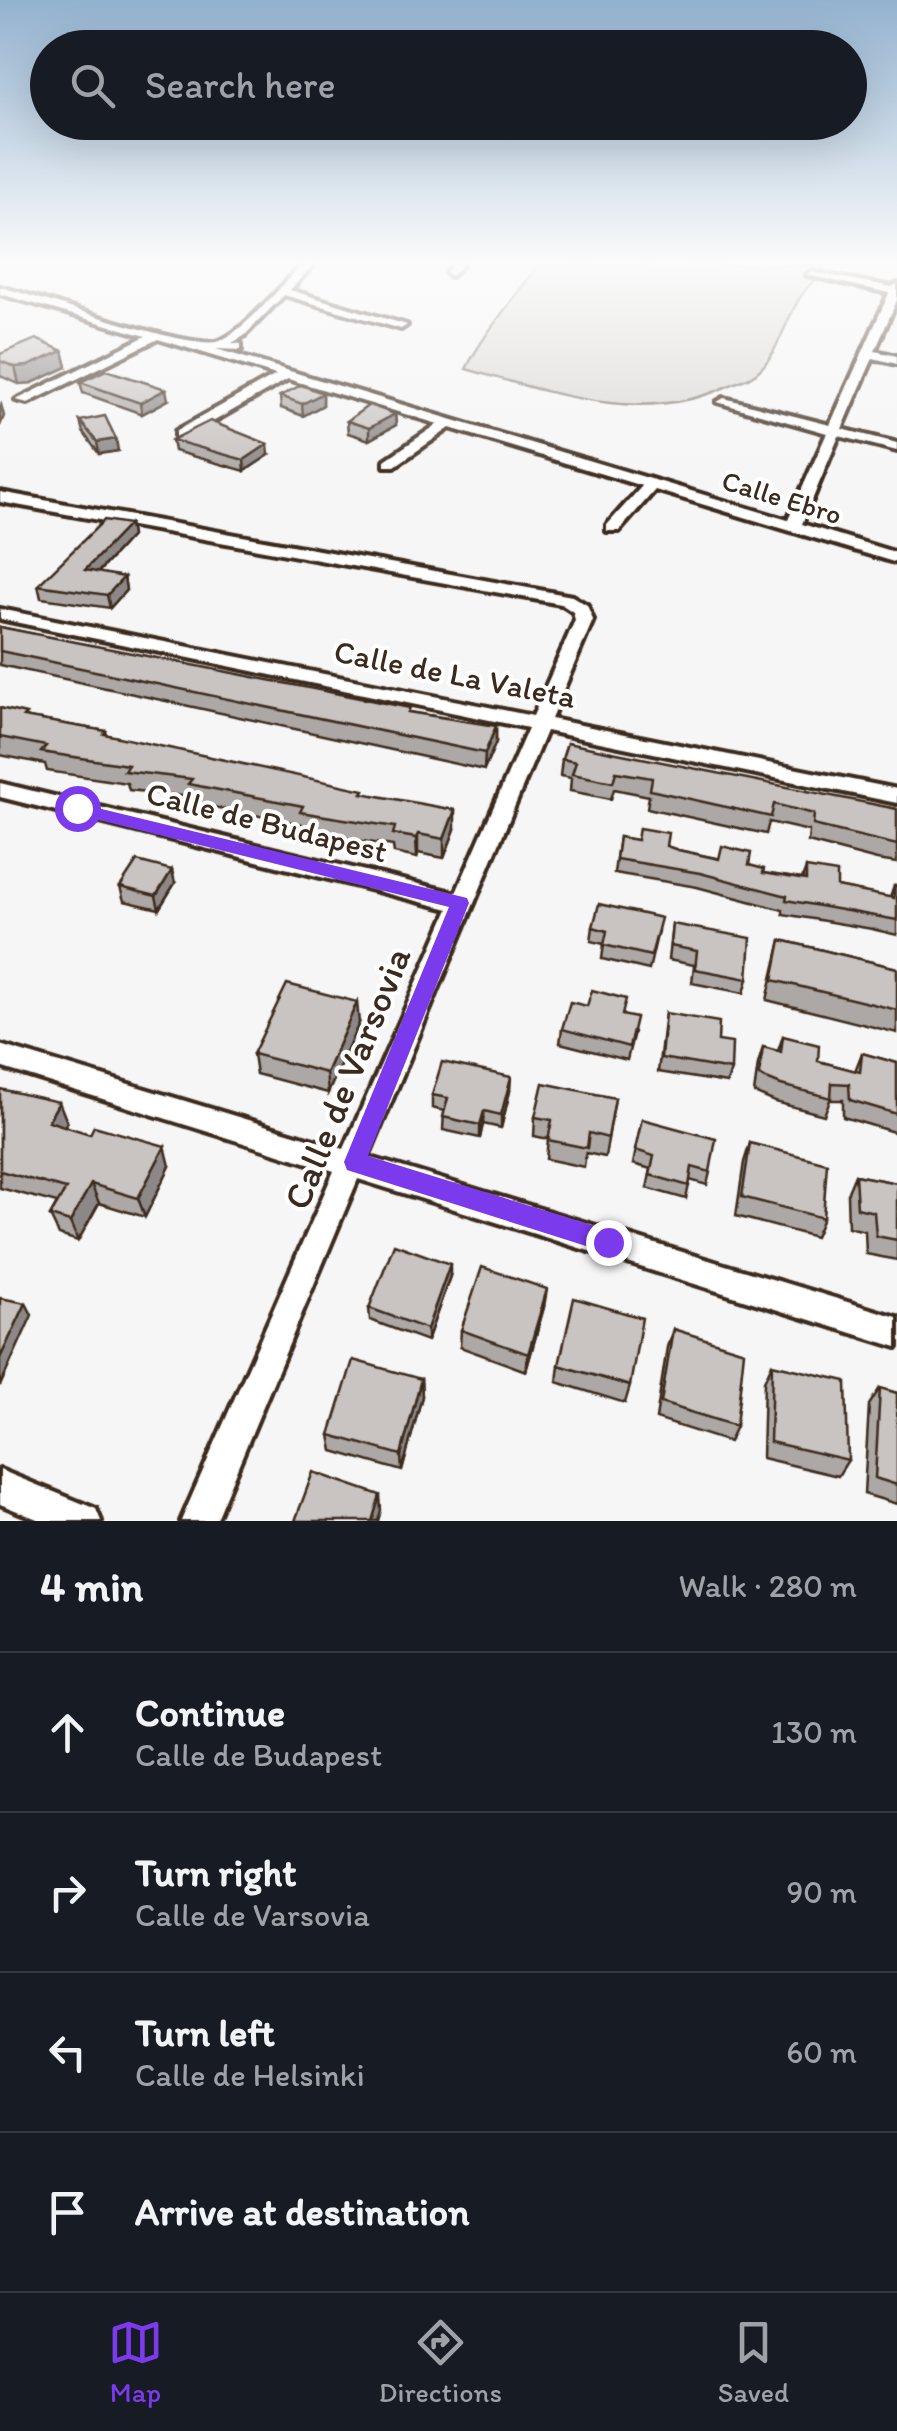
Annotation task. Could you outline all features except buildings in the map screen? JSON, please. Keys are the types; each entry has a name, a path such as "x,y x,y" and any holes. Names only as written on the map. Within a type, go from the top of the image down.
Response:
{"street":[{"path":"23,400 155,336"},
{"name":"Calle Ebro","path":"160,336 226,347 254,364 285,374 897,558"},
{"path":"226,347 237,336"},
{"path":"793,526 876,336"},
{"path":"868,354 897,360"},
{"path":"182,434 285,374"},
{"path":"724,402 897,447"},
{"path":"390,463 448,423"},
{"path":"613,528 652,484"},
{"name":"Calle de Varsovia","path":"0,497 566,600 581,609 584,620 198,1521"},
{"name":"Calle de La Valeta","path":"0,614 897,796"},
{"name":"Calle de Budapest","path":"0,790 460,903"},
{"path":"0,1056 355,1162 897,1332"},
{"path":"0,1488 84,1521"}],"shaded area":[{"path":"486,336 781,336 766,363 753,375 696,398 664,404 598,402 531,387 466,369"}],"route":[{"path":"77,808 460,903 355,1162 608,1242"}]}
